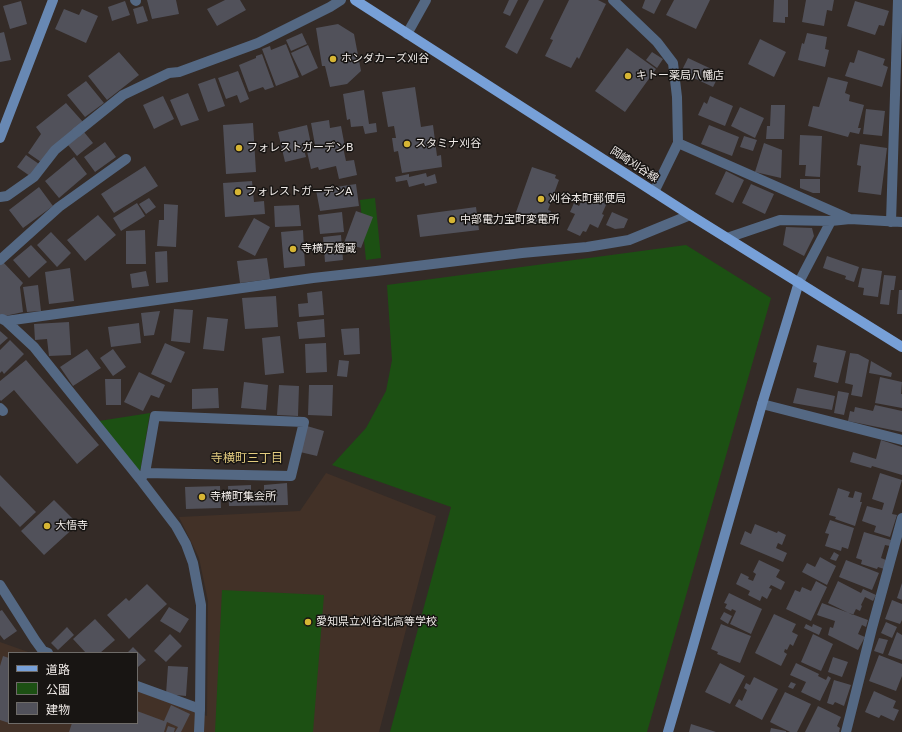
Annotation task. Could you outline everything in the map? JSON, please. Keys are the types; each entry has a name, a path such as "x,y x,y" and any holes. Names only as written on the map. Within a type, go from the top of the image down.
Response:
{"main road":[{"name":"岡崎刈谷線","path":"355,0 690,215 902,347"}],"street":[{"path":"0,138 53,0"},
{"path":"0,196 7,196 34,177 55,150 122,95 169,73 179,72 258,43 341,0"},
{"path":"408,34 426,0"},
{"path":"613,0 657,42 673,63 677,97 678,143 654,192"},
{"path":"891,222 898,0"},
{"path":"678,143 850,219"},
{"path":"0,260 59,207 126,159"},
{"path":"3,319 171,298 313,278 522,253 587,247 628,240 690,215"},
{"path":"727,238 780,220 831,221 850,219 902,222"},
{"path":"668,732 694,646 762,404 799,282 831,221"},
{"path":"3,319 34,347 143,476 186,544 193,563 201,605 199,732"},
{"path":"762,404 902,440"},
{"path":"155,416 304,422 292,476 143,476 155,416"},
{"path":"846,732 902,518"},
{"path":"0,585 35,640 43,651 46,652"},
{"path":"138,686 200,710"}],"shaded area":[{"name":"愛知県立刈谷北高等学校","path":"326,473 436,516 379,732 0,732 0,642 28,652 8,652 8,724 138,724 138,691 207,716 208,601 199,558 179,517 300,511"}],"green space":[{"path":"375,198 381,258 366,260 360,200"},
{"path":"686,245 771,298 647,732 390,732 451,507 332,465 366,428 386,391 392,360 387,285"},
{"path":"150,413 140,472 99,421"},
{"path":"222,590 324,595 313,732 215,732"}],"building":[{"path":"147,0 176,0 179,14 152,19"},
{"path":"225,0 240,0 246,10 217,26 207,9"},
{"path":"509,0 518,0 510,16 503,13"},
{"path":"529,0 544,0 517,54 505,47"},
{"path":"569,0 598,0 606,4 579,59 577,57 571,68 545,56 553,40 550,39"},
{"path":"645,0 661,0 654,14 642,8"},
{"path":"674,0 710,0 696,29 666,15"},
{"path":"774,0 788,0 788,17 785,17 785,23 773,22"},
{"path":"806,0 834,0 832,11 827,10 824,26 802,22"},
{"path":"21,1 27,24 10,29 3,6"},
{"path":"125,1 130,15 112,21 108,7"},
{"path":"855,1 889,11 884,26 879,25 875,35 847,26"},
{"path":"143,6 148,21 137,24 133,9"},
{"path":"64,9 79,15 82,9 98,16 86,43 55,29"},
{"path":"338,24 354,34 361,71 347,84 330,87 325,66 322,66 316,28"},
{"path":"4,32 11,60 0,62 0,33"},
{"path":"302,33 307,44 291,51 286,40"},
{"path":"807,33 827,37 825,49 829,50 825,67 798,60 802,43 804,44"},
{"path":"760,39 786,52 774,77 748,64"},
{"path":"286,44 299,77 276,86 262,49 270,46 271,50"},
{"path":"308,45 318,68 302,76 291,53"},
{"path":"627,48 656,69 625,112 595,91"},
{"path":"858,50 885,59 883,65 888,67 882,87 845,76 850,62 854,63"},
{"path":"119,52 139,75 107,100 88,76"},
{"path":"652,52 663,59 657,68 646,60"},
{"path":"262,54 274,87 265,90 263,87 249,92 239,65"},
{"path":"688,58 720,73 713,87 681,72"},
{"path":"238,71 249,99 240,103 237,95 226,99 218,78"},
{"path":"828,77 848,82 845,93 850,95 849,101 864,105 858,128 861,128 859,134 850,132 848,137 808,126 813,106 819,107"},
{"path":"215,78 225,106 208,112 198,84"},
{"path":"86,81 104,103 85,117 67,95"},
{"path":"415,87 421,127 433,125 437,156 441,155 442,167 402,173 398,151 394,152 392,138 396,138 394,126 388,127 382,92"},
{"path":"364,90 369,124 376,123 377,132 365,134 363,126 351,127 350,119 347,120 343,94"},
{"path":"188,93 199,120 181,126 170,100"},
{"path":"163,96 174,119 154,129 143,105"},
{"path":"710,96 733,106 725,126 698,115 704,102 707,104"},
{"path":"66,103 83,122 41,162 28,153 41,134 36,127"},
{"path":"771,105 785,105 784,139 766,139 767,126 770,126"},
{"path":"740,107 764,118 755,138 731,126"},
{"path":"866,109 885,111 882,136 863,134"},
{"path":"329,120 330,128 341,126 346,161 354,160 357,175 339,179 336,166 319,170 318,167 311,169 306,147 315,145 311,123"},
{"name":"フォレストガーデンB","path":"253,123 256,172 226,174 223,125"},
{"path":"307,125 311,144 303,146 306,157 285,162 278,132"},
{"path":"709,125 739,137 732,156 701,144"},
{"path":"84,132 93,143 77,156 68,145"},
{"path":"800,135 822,136 820,177 805,176 806,165 799,165"},
{"path":"744,136 757,140 753,151 740,147"},
{"path":"105,142 116,157 95,172 84,157"},
{"path":"764,143 782,150 781,178 755,172"},
{"path":"860,144 887,148 881,195 858,192 861,166 857,165"},
{"path":"26,155 39,164 30,176 17,167"},
{"path":"74,157 87,174 59,198 45,181"},
{"path":"145,166 158,186 114,213 101,194"},
{"path":"532,167 556,175 555,178 559,180 548,210 551,211 546,226 515,215"},
{"path":"726,171 744,180 733,203 715,194"},
{"path":"426,173 427,177 435,174 437,183 425,186 424,183 409,187 407,180 396,182 395,177 409,174 409,177"},
{"path":"800,179 820,179 820,193 813,193 800,188"},
{"name":"フォレストガーデンA","path":"252,181 254,202 264,201 265,214 225,217 223,183"},
{"path":"356,184 359,206 320,211 316,190"},
{"path":"751,184 774,194 765,214 742,203"},
{"path":"39,187 53,206 23,228 9,210"},
{"path":"585,193 595,198 597,193 609,198 598,228 590,224 586,232 583,231 580,236 567,230 575,214 570,212 574,203 579,206"},
{"path":"149,198 156,207 146,214 139,204"},
{"path":"137,203 145,216 121,231 113,218"},
{"path":"164,204 178,205 176,247 157,246 159,220 164,220"},
{"path":"299,205 301,226 275,227 274,206"},
{"path":"476,207 479,230 420,237 417,215"},
{"path":"356,211 373,217 361,248 344,243"},
{"path":"342,212 344,232 320,234 318,215"},
{"path":"612,212 628,219 624,228 615,229 606,225"},
{"path":"98,215 116,235 85,261 67,240"},
{"path":"254,218 270,227 255,256 238,247"},
{"path":"786,227 812,228 814,236 804,256 783,245"},
{"path":"145,230 146,264 126,264 126,231"},
{"path":"303,230 305,266 284,268 281,232"},
{"path":"51,232 71,253 57,267 37,245"},
{"path":"341,235 343,260 325,262 323,237"},
{"path":"31,245 47,262 29,278 13,260"},
{"path":"167,251 168,282 156,283 155,252"},
{"path":"827,256 859,267 854,282 845,279 846,276 823,268"},
{"path":"267,258 270,279 240,283 237,261"},
{"path":"2,261 23,283 20,287 23,312 5,316 0,315 0,263"},
{"path":"70,268 74,301 49,304 45,272"},
{"path":"862,268 882,271 878,297 863,295 864,288 858,287"},
{"path":"146,271 149,286 132,288 130,274"},
{"path":"884,275 896,276 894,290 891,290 889,305 880,304"},
{"path":"38,285 41,311 27,312 23,287"},
{"path":"899,290 902,290 902,314 897,314"},
{"path":"322,291 324,315 299,317 298,304 308,303 307,293"},
{"path":"276,296 278,327 245,329 242,298"},
{"path":"174,309 193,310 190,343 171,341"},
{"path":"160,311 154,335 144,336 141,313"},
{"path":"207,317 228,319 224,351 203,349"},
{"path":"324,319 325,337 299,339 297,322"},
{"path":"69,322 71,355 49,356 47,339 35,340 34,324"},
{"path":"139,323 141,343 111,347 108,327"},
{"path":"359,328 360,354 344,355 341,329"},
{"path":"0,331 8,338 0,345"},
{"path":"280,336 284,373 265,375 262,338"},
{"path":"10,340 24,354 4,374 2,371 0,373 0,350"},
{"path":"165,343 185,352 171,383 151,374"},
{"path":"326,343 327,372 306,373 305,344"},
{"path":"817,345 846,351 838,383 814,377 817,363 813,362"},
{"path":"87,349 101,368 73,386 60,367"},
{"path":"113,349 126,367 113,376 100,358"},
{"path":"850,353 858,354 869,360 862,397 851,395 853,385 845,383"},
{"path":"26,360 99,445 77,464 14,390 1,401 0,400 0,381"},
{"path":"339,360 349,361 347,377 337,376"},
{"path":"871,361 892,373 891,377 869,373"},
{"path":"139,372 165,385 159,398 151,395 143,411 124,402"},
{"path":"880,377 902,382 902,408 875,403"},
{"path":"105,379 121,379 121,405 106,405"},
{"path":"244,382 268,385 266,410 241,408"},
{"path":"279,385 299,386 298,416 277,415"},
{"path":"309,385 333,385 332,416 308,415"},
{"path":"218,388 219,408 192,409 192,389"},
{"path":"797,388 835,396 832,410 793,403"},
{"path":"838,391 849,393 844,415 834,413"},
{"path":"875,405 902,411 902,432 848,421 850,411 854,412 855,407 873,411"},
{"path":"307,426 324,431 317,456 300,452"},
{"path":"881,440 902,447 902,475 872,466 871,468 850,462 853,452 876,459"},
{"path":"880,473 902,480 892,514 897,515 890,537 874,532 876,526 862,521 867,506 882,510 884,503 872,499"},
{"path":"0,475 36,512 20,527 0,506"},
{"path":"287,483 288,505 229,506 228,486 251,485 251,492 264,491 264,485"},
{"path":"220,486 221,508 186,509 185,487"},
{"path":"838,488 850,492 848,497 853,498 855,491 862,493 860,502 862,502 855,526 835,519 836,517 829,515"},
{"path":"54,500 78,524 44,555 21,531"},
{"path":"830,520 854,528 848,549 842,547 841,551 825,546 829,534 825,533"},
{"path":"755,524 786,535 782,545 778,543 776,548 787,553 783,562 740,544 745,531 751,534"},
{"path":"864,532 891,540 890,546 885,545 881,558 886,560 884,569 878,567 877,569 861,564 862,560 856,558"},
{"path":"834,552 839,555 836,561 830,559"},
{"path":"820,557 836,566 827,585 802,572 807,563 815,567"},
{"path":"759,560 780,570 776,577 785,582 781,590 771,585 769,588 772,589 767,599 762,596 760,601 748,595 750,591 736,584 741,573 753,581 756,574 753,572"},
{"path":"846,560 879,573 872,590 839,577"},
{"path":"816,581 827,587 811,621 786,609 795,590 800,592 802,587 811,591"},
{"path":"838,581 861,593 863,589 876,595 873,601 865,597 860,611 856,609 853,615 828,603"},
{"path":"902,583 902,600 897,598"},
{"path":"147,584 167,604 129,639 107,615 126,598 129,601"},
{"path":"729,593 762,609 751,634 730,624 736,611 732,609 731,611 725,608 727,604 724,603"},
{"path":"892,600 902,604 902,620 900,624 885,619"},
{"path":"822,603 868,620 866,627 862,625 858,634 865,637 858,650 828,635 830,627 833,628 835,621 817,615"},
{"path":"169,607 189,619 180,633 160,621"},
{"path":"2,610 17,631 4,640 0,635 0,611"},
{"path":"724,612 732,616 728,624 720,619"},
{"path":"774,614 796,624 792,632 798,635 793,646 790,644 787,650 785,649 784,652 787,654 781,666 755,653"},
{"path":"95,619 115,640 101,652 85,652 73,639"},
{"path":"886,622 897,627 892,638 881,633"},
{"path":"721,624 751,636 740,663 717,654 718,652 711,649"},
{"path":"806,624 812,627 813,624 822,628 819,635 804,628"},
{"path":"67,627 74,635 58,650 51,643"},
{"path":"897,632 902,635 902,660 888,655"},
{"path":"170,634 182,646 166,662 154,651"},
{"path":"813,634 833,644 821,671 801,662"},
{"path":"879,638 888,640 883,654 874,651"},
{"path":"133,647 138,652 128,652"},
{"path":"138,652 146,660 138,667"},
{"path":"879,655 902,664 902,676 896,691 869,681"},
{"path":"3,656 8,658 8,723 0,720 0,666"},
{"path":"833,657 848,662 842,677 828,672"},
{"path":"720,663 745,676 730,704 705,692"},
{"path":"796,663 819,674 818,676 826,680 828,676 831,678 820,701 801,692 806,682 790,675"},
{"path":"168,666 188,667 186,696 166,694"},
{"path":"754,677 778,689 762,720 735,706 739,699 742,701 747,690 744,688 746,683 750,685"},
{"path":"834,680 851,685 844,706 835,702 833,705 827,703"},
{"path":"791,682 796,684 793,689 788,687"},
{"path":"874,691 896,701 893,708 899,710 894,721 881,715 879,718 865,712"},
{"path":"785,692 811,704 797,732 790,732 770,722"},
{"path":"171,705 190,714 181,732 175,732 178,727 167,722 164,732 69,732 72,724 138,724 138,711 164,721"},
{"path":"818,706 841,717 837,726 840,728 839,732 805,732"},
{"path":"691,724 716,732 689,732"},
{"path":"168,726 175,728 174,732 166,732"},
{"path":"771,728 786,731 786,732 770,732"}],"place":[{"name":"ホンダカーズ刈谷","path":"333,59"},
{"name":"キトー薬局八幡店","path":"628,76"},
{"name":"スタミナ刈谷","path":"407,144"},
{"name":"フォレストガーデンB","path":"239,148"},
{"name":"フォレストガーデンA","path":"238,192"},
{"name":"刈谷本町郵便局","path":"541,199"},
{"name":"中部電力宝町変電所","path":"452,220"},
{"name":"寺横万燈蔵","path":"293,249"},
{"name":"寺横町集会所","path":"202,497"},
{"name":"大悟寺","path":"47,526"},
{"name":"愛知県立刈谷北高等学校","path":"308,622"}],"district":[{"name":"寺横町三丁目","path":"247,459"}]}
